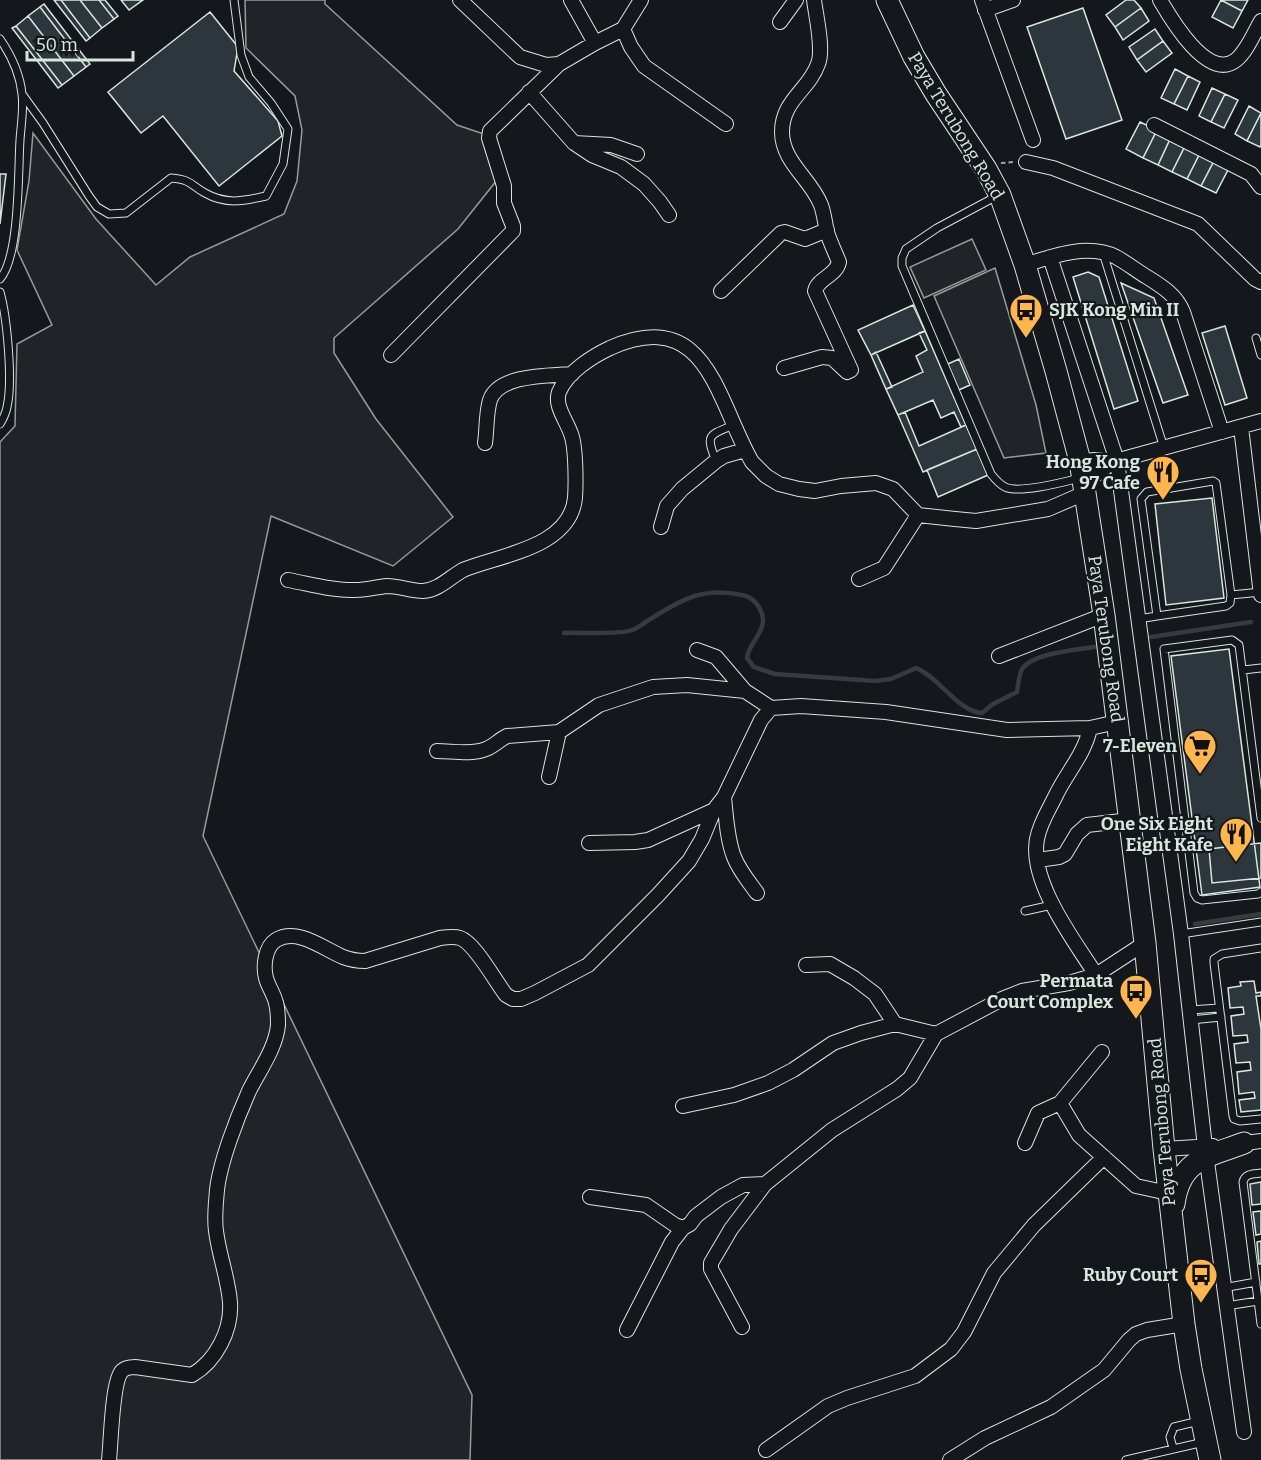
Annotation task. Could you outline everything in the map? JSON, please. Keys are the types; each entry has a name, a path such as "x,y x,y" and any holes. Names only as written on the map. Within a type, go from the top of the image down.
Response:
{"main road":[{"name":"Paya Terubong Road","path":"887,0 914,57 986,169 1000,195 1056,371 1082,477 1104,615 1145,943 1168,1193 1184,1324 1208,1451"},
{"path":"1172,1224 1178,1183 1188,1169 1206,1152 1253,1142"}],"street":[{"path":"460,0 520,57 546,65 559,64"},
{"path":"571,0 595,43"},
{"path":"391,355 511,235 513,225 504,203 504,186 489,138 490,131 559,64 623,29 641,0"},
{"path":"780,22 796,0"},
{"path":"784,368 822,357 832,358 846,372 851,370 815,291 820,283 838,267 838,262 821,205 812,187 791,163 781,134 792,99 811,78 819,63 820,48 814,0"},
{"path":"1013,0 984,5 1033,140"},
{"path":"1160,0 1173,24 1187,41 1201,54 1223,64 1231,63 1241,55 1261,21"},
{"path":"623,29 631,47 644,66 726,124"},
{"path":"530,92 574,143 592,155 621,167 644,184 669,215"},
{"path":"1154,126 1259,180"},
{"path":"574,143 611,145 638,154"},
{"path":"1026,162 1053,168 1198,224 1255,279 1261,282"},
{"path":"721,291 781,233 785,232 805,240 827,230"},
{"path":"1024,265 1050,257 1088,251 1102,252 1115,257 1167,290 1180,304 1222,432"},
{"path":"1050,257 1114,462 1174,880 1223,1288 1244,1432"},
{"path":"288,580 354,590 386,586 422,591 434,588 463,570 521,552 554,533 569,515 575,499 574,443 558,401 559,392 572,374 601,352 618,345 657,336 670,338 687,346 697,357 718,388 745,450 758,470 779,484 814,491 876,483 886,485 893,489 918,515 976,521 1048,509 1082,477 1095,460 1114,462 1261,421"},
{"path":"485,443 490,402 493,394 501,386 520,379 572,374"},
{"path":"1240,427 1261,590"},
{"path":"661,527 667,506 673,498 716,461 724,456 745,450"},
{"path":"860,579 884,568 918,515"},
{"path":"999,656 1104,615"},
{"path":"697,650 721,661 745,691 771,708 801,706 886,712 1007,730 1090,728 1118,722"},
{"path":"437,751 481,751 490,748 507,736 560,732 598,705 653,687 687,685 745,691"},
{"path":"109,1460 117,1379 122,1371 135,1367 192,1375 212,1358 229,1321 230,1302 215,1229 217,1189 224,1159 248,1093 277,1033 277,1004 266,978 265,963 272,943 278,938 305,938 343,957 365,961 453,936 462,938 470,945 506,995 513,999 521,999 535,993 588,964 689,861 702,839 714,810 724,796 760,720 771,708"},
{"path":"1090,728 1087,743 1065,776 1041,825 1036,841 1041,877 1052,905 1096,975"},
{"path":"549,777 560,732"},
{"path":"724,796 734,857 757,893"},
{"path":"588,843 648,840 714,810"},
{"path":"1038,861 1065,854 1077,834 1087,825 1130,820"},
{"path":"742,1327 711,1269 711,1263 731,1229 765,1184 832,1130 897,1089 910,1078 936,1034 1022,991 1069,983 1096,975 1145,943"},
{"path":"806,965 830,964 854,978 875,994 895,1024"},
{"path":"683,1106 734,1095 768,1083 793,1070 833,1043 861,1033 895,1024 936,1034"},
{"path":"1025,1143 1038,1113 1060,1103 1102,1052"},
{"path":"1060,1103 1079,1135 1136,1186 1168,1193"},
{"path":"1164,1149 1206,1152"},
{"path":"766,1450 828,1406 915,1376 951,1349 964,1332 994,1273 1034,1226 1104,1157"},
{"path":"627,1330 672,1242 683,1228 721,1197 743,1185 765,1184"},
{"path":"590,1197 646,1205 683,1228"},
{"path":"950,1460 985,1438 1051,1407 1104,1370 1129,1340 1137,1334 1146,1330 1184,1324"}],"lane":[{"path":"22,94 88,195 97,207 109,214 126,213 171,178 187,179 206,194 236,202 266,196 283,164 288,129 271,103 249,77 241,55 234,0"},
{"path":"0,39 14,64 22,94 16,217 11,254 0,279"},
{"path":"1000,195 937,228 906,249 902,258 902,266 996,481 1006,488 1020,488 1050,486 1082,477"},
{"path":"1102,252 1164,448"},
{"path":"0,292 5,314 9,387 7,408 0,424"},
{"path":"1256,338 1261,355"},
{"path":"716,461 709,438 734,425"},
{"path":"1138,619 1226,606 1230,603 1231,595 1216,483 1213,481 1147,492 1142,495 1157,616"},
{"path":"1231,595 1261,590"},
{"path":"1261,818 1239,645 1232,640 1164,649 1194,893 1202,900 1261,892"},
{"path":"1242,670 1261,668"},
{"path":"1174,880 1192,878"},
{"path":"1025,911 1052,905"},
{"path":"1181,934 1261,922"},
{"path":"1261,948 1221,954 1214,959 1234,1119 1240,1121 1261,1119"},
{"path":"1190,1015 1219,1008"},
{"path":"1190,1015 1221,1017"},
{"path":"1261,1173 1249,1174 1244,1179 1261,1324"},
{"path":"1223,1288 1256,1282"},
{"path":"1226,1306 1258,1301"},
{"path":"1173,1448 1170,1433 1174,1427 1202,1421"},
{"path":"1126,1460 1173,1448 1208,1451"}],"path":[{"path":"986,169 1000,163 1026,162"}],"shaded area":[{"path":"245,0 325,0 325,4 457,125 484,134 497,180 458,229 334,338 334,353 376,419 453,517 393,566 271,516 203,836 472,1395 470,1460 0,1460 0,442 15,426 17,344 52,325 17,250 29,181 33,133 96,219 156,285 190,257 284,214 297,181 302,130 295,96 246,48"},
{"path":"972,239 986,270 924,298 910,267"},
{"path":"995,268 1036,405 1046,453 1004,458 934,296"}],"building":[{"path":"54,0 61,0 90,38 86,41"},
{"path":"61,0 80,0 102,28 90,38"},
{"path":"80,0 99,0 114,19 102,28"},
{"path":"99,0 105,0 118,16 114,19"},
{"path":"121,0 143,0 129,10"},
{"path":"1126,0 1134,0 1141,8 1115,27 1106,15"},
{"path":"1221,0 1248,0 1242,11"},
{"path":"1221,0 1242,11 1233,28 1212,17"},
{"path":"44,4 90,64 86,67 40,7"},
{"path":"40,7 86,67 74,76 28,16"},
{"path":"1083,8 1122,120 1066,139 1027,27"},
{"path":"1141,8 1149,21 1123,40 1115,27"},
{"path":"210,12 238,47 234,71 278,121 282,136 219,186 163,116 141,133 108,92"},
{"path":"28,16 74,76 62,85 16,26"},
{"path":"16,26 62,85 58,88 12,28"},
{"path":"1155,29 1163,41 1137,60 1129,47"},
{"path":"1163,41 1172,53 1146,72 1137,60"},
{"path":"1175,69 1188,76 1174,104 1161,98"},
{"path":"1188,76 1200,82 1187,110 1174,104"},
{"path":"1212,88 1225,94 1211,122 1199,116"},
{"path":"1225,94 1238,100 1224,128 1211,122"},
{"path":"1249,106 1261,113 1247,141 1235,134"},
{"path":"1261,113 1261,145 1260,147 1247,141"},
{"path":"1140,122 1157,130 1143,158 1126,149"},
{"path":"1157,130 1171,137 1158,165 1143,158"},
{"path":"1171,137 1186,144 1172,172 1158,165"},
{"path":"1186,144 1201,151 1187,179 1172,172"},
{"path":"1201,151 1215,159 1201,186 1187,179"},
{"path":"1215,159 1230,166 1216,193 1201,186"},
{"path":"0,174 6,174 0,224"},
{"path":"1088,272 1099,277 1138,401 1114,409 1073,277"},
{"path":"1121,283 1154,298 1188,395 1163,403"},
{"path":"913,305 925,331 871,355 858,330"},
{"path":"1225,326 1247,398 1225,405 1202,333"},
{"path":"925,331 966,425 961,427 954,412 941,418 933,400 898,415 886,389 923,372 916,356 927,350 919,333"},
{"path":"876,352 892,387 886,389 871,355"},
{"path":"959,359 970,385 952,393 941,367"},
{"path":"905,412 919,446 966,425 977,449 923,472 898,415"},
{"path":"977,449 988,475 938,497 927,470"},
{"path":"1212,498 1224,598 1166,605 1155,504"},
{"path":"1229,649 1260,887 1202,895 1171,656"},
{"name":"One Six Eight Eight Kafe","path":"1261,843 1261,878 1212,883 1209,849"},
{"path":"1254,981 1256,993 1261,992 1261,996 1256,996 1261,1029 1261,1110 1241,1112 1239,1100 1255,1098 1254,1092 1239,1094 1237,1072 1251,1070 1250,1062 1236,1063 1234,1044 1248,1042 1247,1035 1233,1036 1231,1016 1244,1014 1243,1007 1230,1008 1228,988 1241,986 1240,982"},
{"path":"1261,1182 1261,1204 1252,1205 1250,1184"},
{"path":"1261,1211 1261,1234 1256,1235 1253,1212"},
{"path":"1261,1241 1261,1264 1259,1264 1257,1242"}],"waterway":[{"path":"564,633 626,632 695,596 716,592 742,595 754,601 763,617 761,630 747,658 754,667 775,674 875,681 891,679 916,668 924,672 964,706 982,713 993,704 1017,692 1022,669 1035,659 1055,653 1094,647"},
{"path":"1151,637 1251,622"},
{"path":"1195,924 1261,914"}],"place":[{"name":"SJK Kong Min II","path":"1026,339"},
{"name":"Hong Kong 97 Cafe","path":"1163,501"},
{"name":"7-Eleven","path":"1200,775"},
{"name":"One Six Eight Eight Kafe","path":"1236,863"},
{"name":"Permata Court Complex","path":"1136,1020"},
{"name":"Ruby Court","path":"1201,1304"}]}
